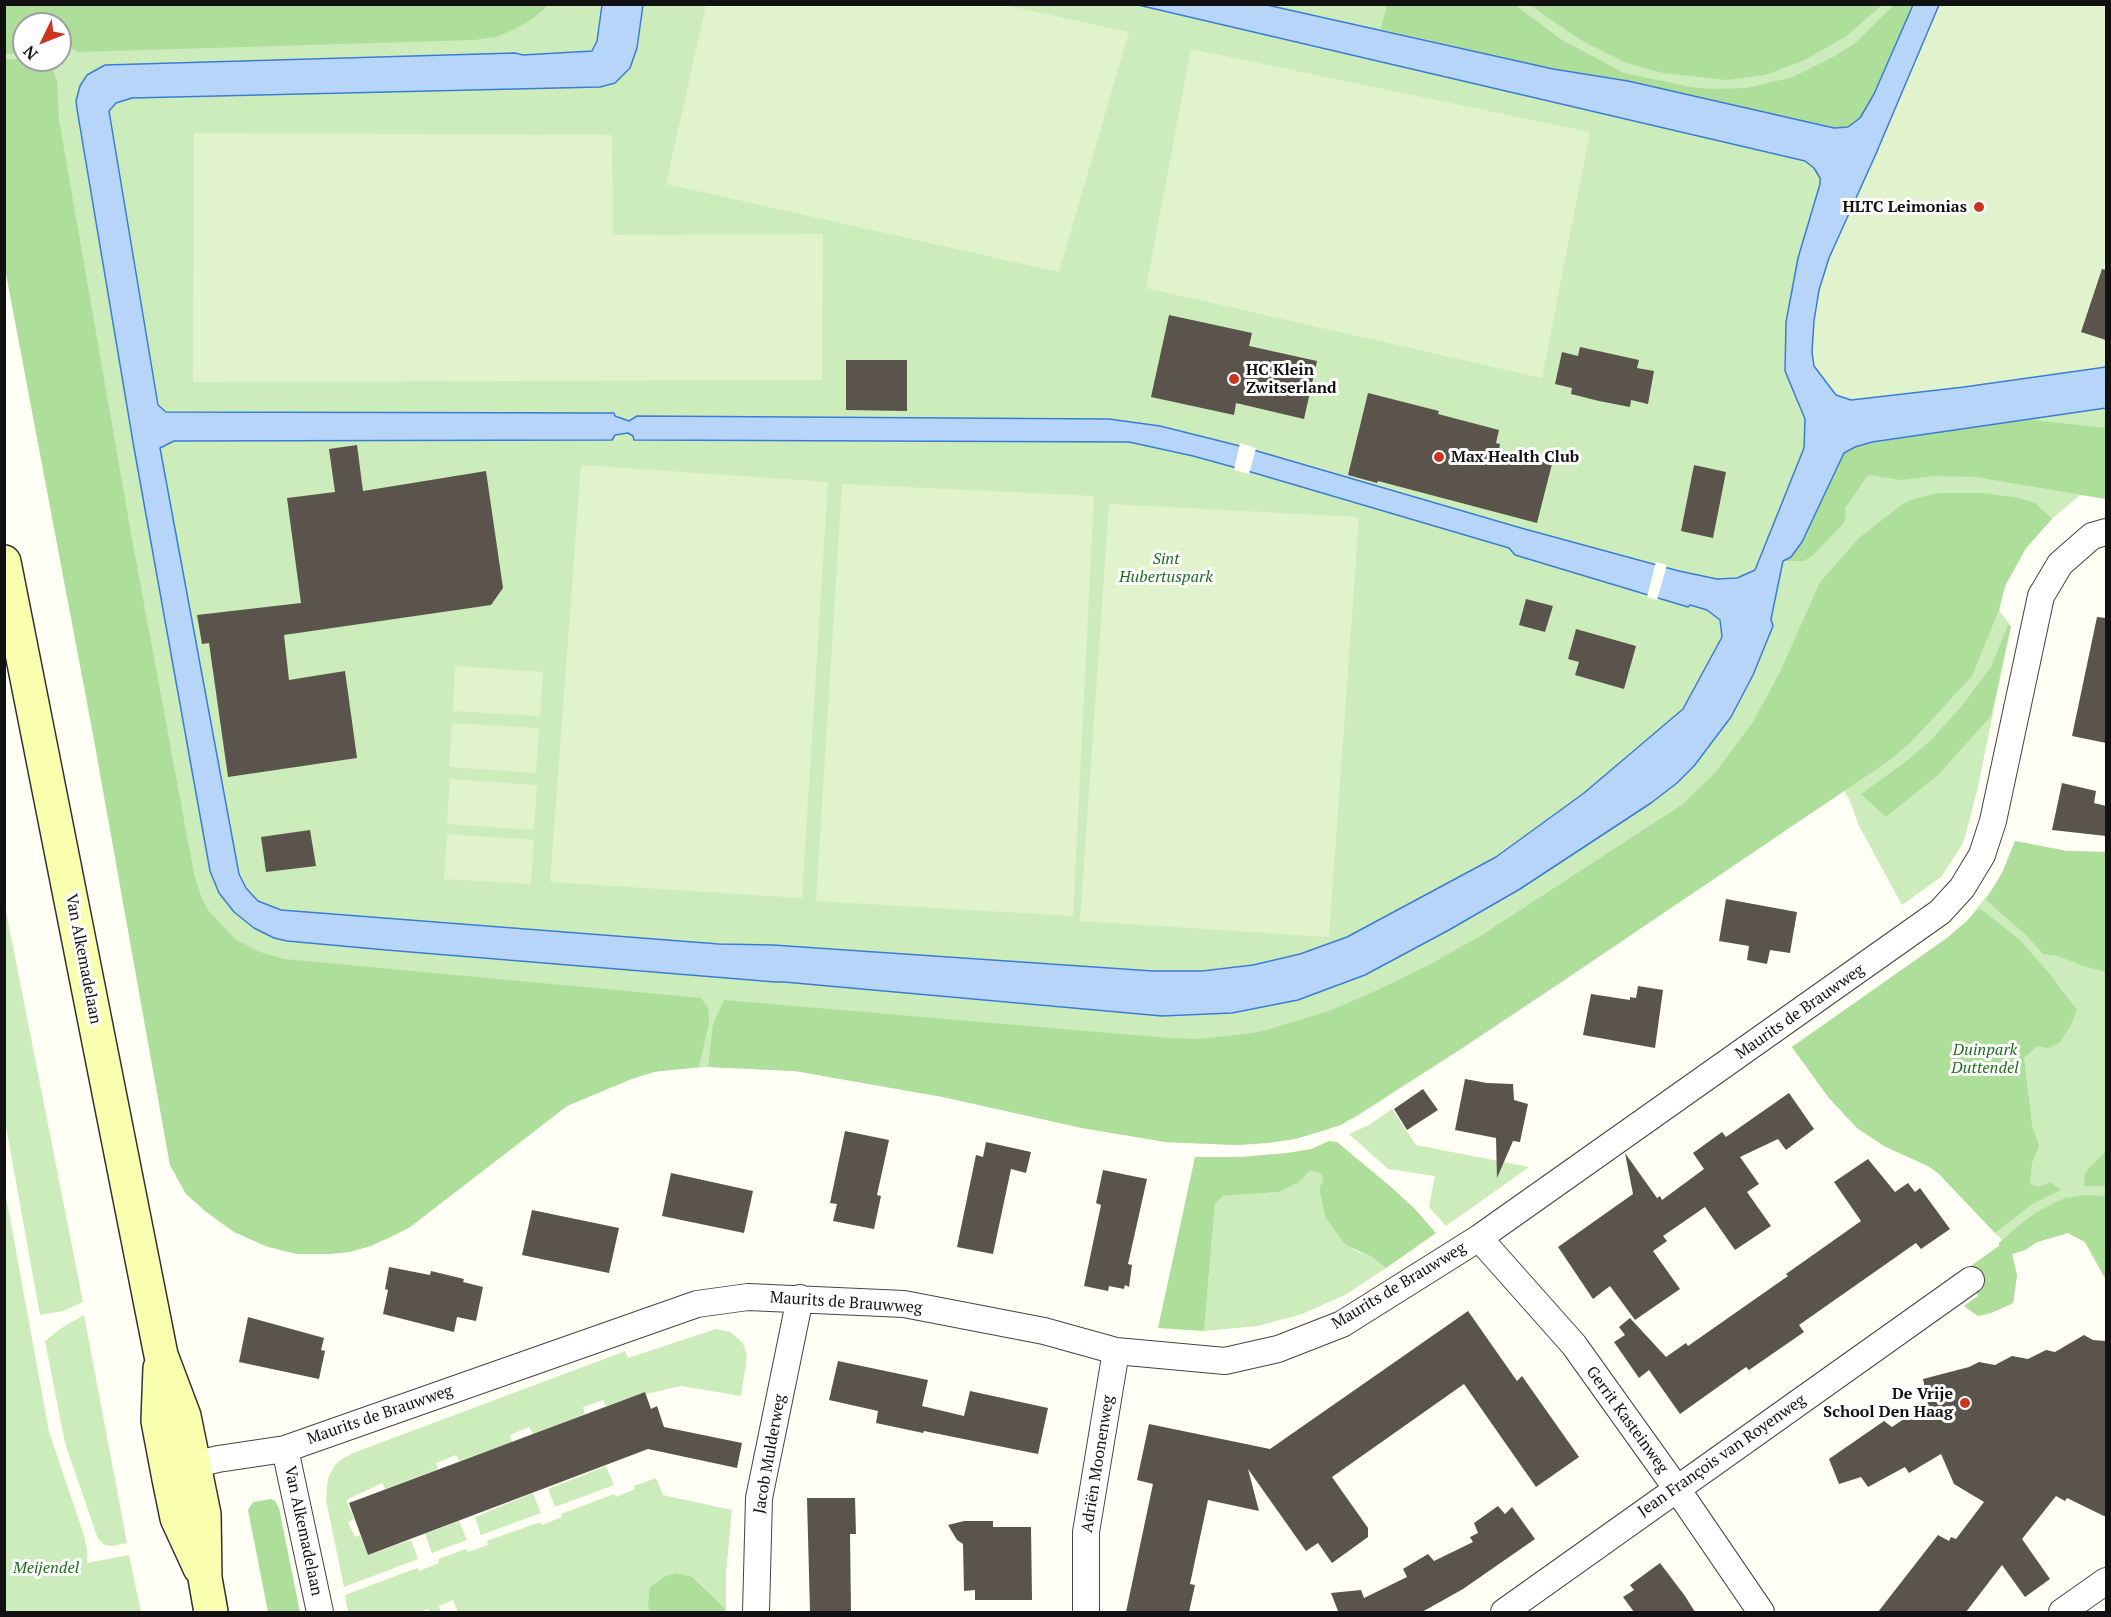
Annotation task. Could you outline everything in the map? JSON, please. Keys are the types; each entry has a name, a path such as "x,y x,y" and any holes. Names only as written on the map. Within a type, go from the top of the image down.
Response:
{"main road":[{"name":"Van Alkemadelaan","path":"4,562 161,1355 184,1416 204,1514 205,1578 212,1612"},
{"name":"Van Alkemadelaan","path":"161,1355 158,1420 169,1479 177,1518 205,1578"}],"street":[{"name":"Maurits de Brauwweg","path":"194,1465 285,1449 697,1304 748,1297 904,1304 1044,1331 1116,1351 1225,1361 1278,1349 1342,1324 1479,1238 1940,912 1962,888 1982,855 1993,821 2041,596 2060,564 2099,534"},
{"name":"Gerrit Kasteinweg","path":"1479,1238 1574,1345 1761,1612"},
{"name":"Jean François van Royenweg","path":"1504,1612 1971,1280"},
{"name":"Jacob Mulderweg","path":"756,1612 759,1498 801,1298"},
{"name":"Adriën Moonenweg","path":"1086,1612 1086,1532 1116,1351"},
{"name":"Van Alkemadelaan","path":"285,1449 320,1612"},
{"path":"2062,1612 2106,1581"}],"green space":[{"path":"5,4 549,5 515,29 496,37 474,40 78,52 72,48 72,12 12,12 12,54 5,54"},
{"name":"Sint Hubertuspark","path":"4,5 2106,5 2106,499 2080,495 2052,519 2026,548 2005,586 1999,610 2011,626 1977,791 1962,845 1941,877 1902,905 1859,826 1844,790 1430,1069 1356,1117 1326,1130 1295,1139 1266,1143 1237,1145 1166,1142 1082,1128 943,1097 795,1071 708,1067 658,1071 619,1083 567,1106 410,1227 388,1239 349,1252 298,1254 283,1251 247,1238 221,1223 186,1194 170,1165 93,734 5,268"},
{"path":"706,5 1004,5 1129,32 1059,272 666,184"},
{"path":"1387,5 1515,5 1562,40 1624,73 1710,89 1747,88 1793,77 1854,44 1894,5 1913,5 1874,94 1860,118 1848,127 1834,128 1628,81 1553,69 1381,29"},
{"path":"1530,5 1882,5 1845,37 1805,60 1765,75 1726,80 1663,73 1627,63 1579,39"},
{"name":"HLTC Leimonias","path":"1939,5 2106,5 2106,367 1851,400 1836,395 1814,366 1812,352 1814,321 1819,290 1829,258"},
{"path":"1191,49 1590,132 1542,378 1146,288"},
{"path":"5,59 12,59 12,72 53,72 57,81 59,120 130,528 194,874 208,910 235,939 260,952 284,959 701,998 708,1008 709,1023 699,1067 653,1072 567,1106 410,1227 371,1246 349,1252 298,1254 268,1247 234,1232 186,1194 170,1165 93,734 5,268"},
{"path":"194,133 612,135 613,235 823,234 822,380 193,382"},
{"path":"2024,419 2106,428 2106,499 1976,477 1934,476 1901,480 1868,475 1845,508 1844,523 1813,555 1804,561 1783,561 1791,557 1802,542 1844,453 1872,442"},
{"path":"581,465 828,482 802,898 550,882"},
{"path":"842,484 1094,496 1073,916 816,901"},
{"path":"1939,493 1984,493 2019,498 2035,503 2052,519 2026,548 2005,586 1999,610 1972,676 1911,742 1890,760 1566,979 1341,1125 1295,1139 1266,1143 1237,1145 1166,1142 1082,1128 943,1097 795,1071 708,1067 713,1024 724,1000 1199,1039 1270,1029 1329,1011 1371,993 1429,965 1482,935 1683,804 1715,773 1753,722 1780,672 1820,582 1859,538 1904,503"},
{"path":"1109,504 1359,517 1329,937 1080,921"},
{"path":"2008,625 2011,626 1991,716 1939,774 1886,817 1861,794 1930,741 1961,707 1991,667"},
{"path":"455,666 543,672 540,716 453,711"},
{"path":"452,723 539,728 536,773 449,767"},
{"path":"450,779 537,785 534,830 447,824"},
{"path":"447,834 534,840 531,884 444,879"},
{"name":"Duinpark Duttendel","path":"2015,841 2067,851 2106,852 2106,1280 2085,1242 2068,1233 2037,1242 2025,1250 2012,1254 2017,1275 2013,1303 1978,1316 1964,1306 1978,1296 1979,1291 1964,1271 1999,1246 2002,1240 1938,1173 1884,1146 1857,1128 1829,1098 1792,1047 1947,938 1967,921 1995,885"},
{"path":"2015,841 2067,851 2106,852 2106,972 2058,956 2043,954 2026,935 1986,900 2003,871"},
{"path":"5,906 83,1302 63,1311 40,1315 5,1121"},
{"path":"1978,909 2020,940 2077,1010 2070,1027 2059,1043 2048,1048 2037,1046 2024,1058 2032,1125 2039,1146 2032,1163 2030,1184 2039,1187 2050,1182 2061,1190 2032,1204 1995,1233 1938,1173 1884,1146 1857,1128 1829,1098 1792,1047 1947,938"},
{"path":"1392,1109 1416,1145 1529,1167 1446,1226 1429,1207 1435,1176 1388,1169 1349,1134 1369,1125"},
{"path":"1329,1141 1337,1142 1391,1187 1436,1233 1386,1268 1372,1257 1346,1245 1325,1217 1319,1188 1323,1181 1321,1173 1310,1171 1298,1183 1279,1192 1223,1196 1215,1204 1204,1331 1158,1328 1195,1157 1240,1157 1287,1153 1311,1149"},
{"path":"2106,1151 2106,1186 2084,1186 2088,1169"},
{"path":"1310,1171 1321,1173 1323,1181 1319,1188 1325,1217 1337,1234 1354,1250 1372,1257 1386,1268 1345,1295 1302,1314 1258,1326 1204,1331 1215,1204 1223,1196 1279,1192 1298,1183"},
{"name":"Meijendel","path":"4,1185 49,1432 84,1535 87,1563 129,1555 141,1612 5,1612"},
{"path":"2086,1195 2106,1196 2106,1280 2085,1242 2068,1233 2037,1242 2025,1250 2012,1254 2017,1275 2013,1303 1978,1316 1964,1306 1978,1296 1979,1291 1964,1271 1999,1246 1999,1243 2018,1226 2037,1212 2065,1198"},
{"path":"84,1315 127,1543 112,1546 105,1545 98,1539 65,1443 45,1341"},
{"path":"716,1329 730,1332 742,1342 745,1348 747,1357 741,1396 681,1386 646,1394 645,1392 606,1406 603,1400 583,1407 585,1414 533,1434 529,1427 510,1435 512,1442 459,1461 456,1455 436,1463 438,1469 385,1489 382,1483 346,1500 354,1519 348,1522 355,1537 360,1535 368,1555 411,1540 418,1559 344,1587 326,1500 328,1478 335,1465 342,1459 625,1351 628,1358"},
{"path":"606,1466 614,1485 555,1507 548,1489"},
{"path":"656,1478 663,1495 732,1510 726,1573 726,1612 693,1577 676,1573 648,1606 650,1612 458,1612 453,1600 439,1606 441,1612 430,1612 428,1609 420,1612 348,1612 345,1595 417,1568 419,1571 439,1563 438,1559 466,1549 468,1552 488,1545 487,1541 540,1522 542,1525 562,1517 561,1514 614,1494 616,1497 635,1489 634,1486"},
{"path":"533,1493 541,1513 481,1535 475,1517"},
{"path":"271,1499 279,1508 300,1612 268,1612 248,1510 253,1502"},
{"path":"459,1521 467,1540 432,1553 425,1534"},
{"path":"676,1573 693,1577 725,1609 725,1612 650,1612 648,1606 650,1587 664,1577"}],"water":[{"path":"602,5 643,5 637,48 630,68 615,83 600,87 132,98 116,103 109,111 158,405 166,412 614,413 615,416 629,421 637,416 1109,419 1160,426 1240,446 1521,528 1679,571 1717,579 1737,578 1755,570 1804,448 1805,419 1785,371 1786,322 1798,258 1820,184 1820,178 1814,168 1805,161 1138,5 1267,5 1553,69 1628,81 1834,128 1848,127 1860,118 1874,94 1913,5 1939,5 1829,258 1819,290 1814,321 1812,352 1814,366 1836,395 1851,400 2106,367 2106,408 1872,442 1844,453 1802,542 1791,557 1783,561 1771,619 1773,626 1753,675 1731,717 1694,766 1651,803 1520,889 1365,975 1298,1000 1232,1013 1162,1016 784,982 386,950 274,938 254,928 234,912 219,893 210,871 134,448 77,109 76,101 80,86 87,75 105,65 515,53 523,55 592,51 597,41","holes":["628,433 633,436 634,440 1129,442 1251,472 1509,548 1515,555 1688,607 1690,605 1707,610 1720,620 1722,637 1683,709 1584,793 1496,857 1347,937 1300,954 1253,965 1202,971 1153,971 773,945 719,944 281,910 258,901 246,888 239,874 160,448 174,441 612,440 615,435"]}],"pier":[{"path":"1240,443 1256,448 1249,474 1234,470"},
{"path":"1656,562 1667,565 1657,600 1647,597"}],"building":[{"path":"2102,269 2106,270 2106,340 2081,332"},
{"name":"HC Klein Zwitserland","path":"1169,315 1252,333 1249,346 1317,361 1304,419 1236,403 1234,415 1151,397"},
{"path":"1580,347 1639,360 1637,368 1654,371 1648,404 1631,400 1630,407 1599,401 1571,394 1572,388 1555,384 1562,352 1578,356"},
{"path":"846,360 907,360 907,411 846,410"},
{"name":"Max Health Club","path":"1368,393 1439,411 1438,414 1499,430 1496,443 1500,444 1499,450 1552,464 1537,523 1348,475"},
{"path":"357,445 363,491 486,471 503,588 491,605 284,635 289,680 345,671 357,758 228,777 209,643 202,644 197,615 301,603 287,498 335,492 329,449"},
{"path":"1694,465 1726,472 1713,538 1681,531"},
{"path":"1526,599 1553,606 1545,632 1519,625"},
{"path":"2097,617 2106,618 2106,743 2072,736"},
{"path":"1576,629 1636,646 1624,689 1575,675 1579,662 1568,659"},
{"path":"2062,783 2096,791 2094,803 2106,806 2106,836 2052,830"},
{"path":"310,830 316,866 266,872 261,837"},
{"path":"1726,899 1797,912 1790,953 1770,950 1767,964 1747,960 1749,946 1719,941"},
{"path":"1638,986 1663,990 1655,1048 1583,1035 1591,994 1630,1000 1630,997 1636,998"},
{"path":"1465,1079 1513,1084 1514,1100 1528,1104 1520,1142 1513,1141 1497,1178 1496,1138 1455,1130"},
{"path":"1423,1089 1438,1110 1407,1130 1394,1109"},
{"path":"1789,1093 1814,1129 1786,1150 1778,1139 1740,1157 1759,1184 1747,1192 1771,1226 1735,1250 1705,1207 1663,1236 1667,1241 1653,1251 1680,1289 1635,1320 1610,1286 1593,1299 1558,1247 1633,1194 1625,1153 1657,1198 1660,1196 1662,1200 1704,1169 1693,1153 1722,1132 1726,1137"},
{"path":"845,1131 889,1140 877,1195 881,1196 874,1229 833,1221 837,1204 830,1203"},
{"path":"986,1142 1031,1152 1026,1173 1011,1169 993,1254 957,1247 976,1155 983,1157"},
{"path":"1868,1159 1895,1192 1908,1183 1915,1192 1920,1188 1950,1229 1921,1249 1916,1243 1799,1325 1804,1332 1749,1370 1746,1367 1680,1414 1649,1370 1639,1378 1614,1342 1625,1335 1619,1327 1630,1318 1666,1357 1686,1343 1688,1346 1788,1276 1786,1274 1861,1221 1834,1182"},
{"path":"1103,1170 1147,1179 1128,1264 1132,1265 1129,1287 1125,1285 1124,1289 1109,1286 1108,1291 1084,1286 1101,1205 1096,1203"},
{"path":"671,1173 753,1191 744,1233 662,1216"},
{"path":"532,1210 619,1228 609,1273 522,1255"},
{"path":"389,1267 430,1275 431,1271 464,1279 463,1282 483,1287 476,1321 457,1317 454,1332 383,1314 388,1290 385,1289"},
{"path":"1468,1311 1517,1381 1522,1376 1579,1457 1536,1487 1464,1384 1332,1477 1368,1528 1368,1537 1332,1563 1318,1543 1306,1551 1248,1469 1259,1511 1208,1500 1190,1584 1195,1585 1189,1612 1126,1612 1153,1484 1137,1480 1149,1424 1270,1449"},
{"path":"248,1317 324,1338 321,1350 325,1351 319,1379 239,1362"},
{"path":"2084,1335 2093,1340 2106,1341 2106,1517 2067,1498 2065,1501 2056,1496 2022,1539 2050,1579 2025,1597 2002,1565 1966,1612 1878,1612 1938,1535 1949,1541 1951,1537 1956,1539 1984,1502 1954,1484 1941,1454 1909,1473 1905,1467 1868,1487 1861,1477 1839,1484 1829,1459 1884,1421 1892,1427 1928,1403 1923,1379 1969,1367 1979,1362 1995,1365 2012,1356 2028,1359 2046,1350 2055,1352"},
{"path":"838,1361 928,1380 922,1406 964,1416 970,1391 1048,1408 1038,1454 876,1423 878,1411 829,1400"},
{"path":"645,1392 651,1409 657,1406 664,1427 742,1443 737,1468 648,1449 368,1555 349,1503"},
{"path":"807,1498 855,1498 856,1534 850,1534 851,1612 810,1612"},
{"path":"1498,1506 1505,1514 1512,1507 1535,1539 1463,1589 1422,1612 1334,1612 1338,1611 1331,1593 1361,1590 1364,1598 1407,1577 1403,1569 1428,1554 1434,1561 1473,1542 1470,1537 1478,1533 1474,1523"},
{"path":"964,1521 993,1521 993,1527 1031,1527 1032,1600 975,1600 975,1590 964,1591 963,1544 957,1540 948,1525"},
{"path":"1660,1563 1695,1612 1634,1612 1623,1597 1634,1590 1630,1585"}],"place":[{"name":"HLTC Leimonias","path":"1979,207"},
{"name":"HC Klein Zwitserland","path":"1234,379"},
{"name":"Max Health Club","path":"1439,457"},
{"name":"De Vrije School Den Haag","path":"1965,1403"}]}
